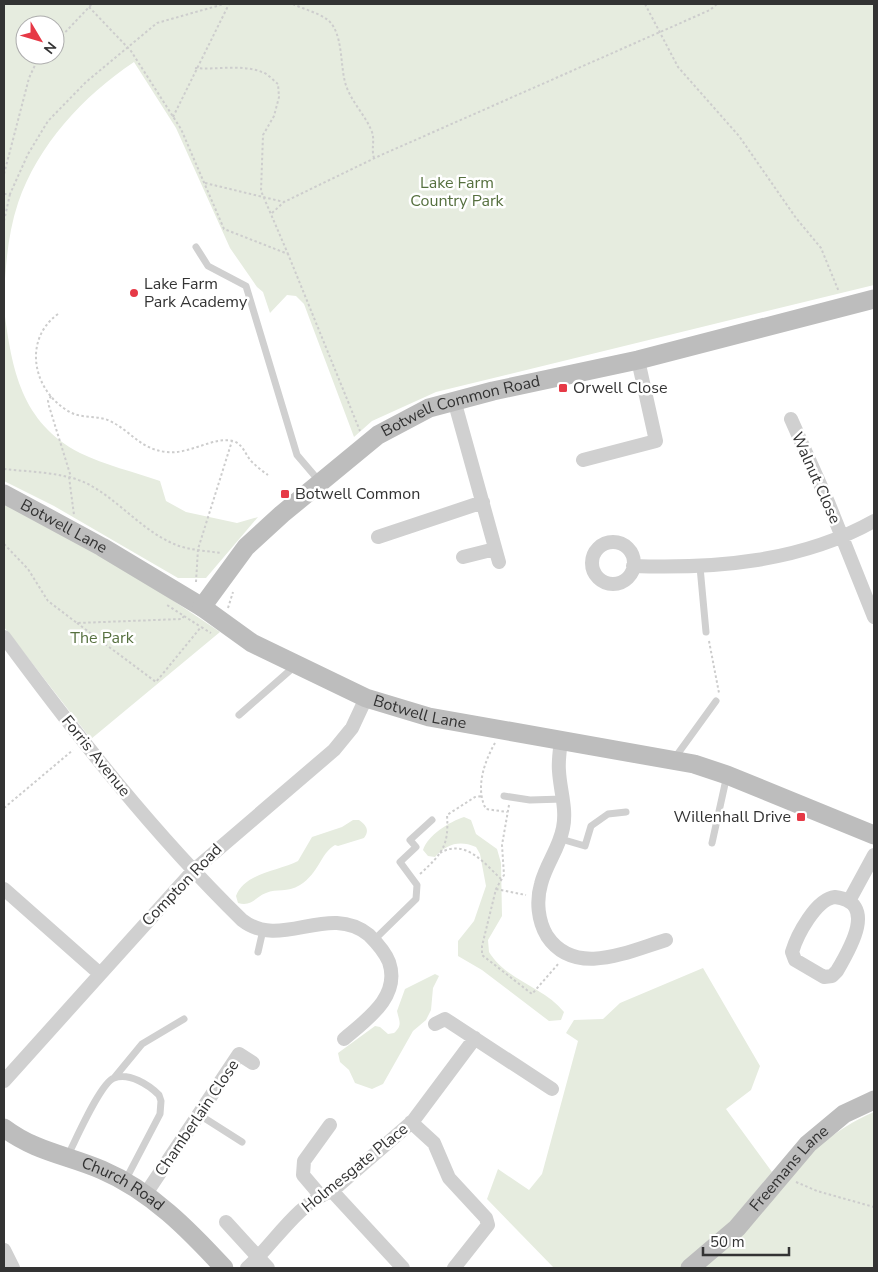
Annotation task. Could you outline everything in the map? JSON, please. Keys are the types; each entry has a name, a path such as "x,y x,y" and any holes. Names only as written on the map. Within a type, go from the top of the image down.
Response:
{"street":[{"name":"Botwell Common Road","path":"202,607 239,556 257,537 367,443 412,416 454,400 638,360 874,299"},
{"path":"582,460 656,441 638,360"},
{"path":"454,400 497,556 463,557"},
{"name":"Walnut Close","path":"790,419 842,536 874,616"},
{"name":"Botwell Lane","path":"4,494 102,547 175,593 202,607 252,643 366,698 429,717 674,759 727,775 874,834"},
{"path":"378,538 483,502"},
{"path":"633,566 700,567 772,558 842,536 874,521"},
{"name":"Forris Avenue","path":"4,637 83,742 194,870 242,920 263,930"},
{"name":"Compton Road","path":"4,1081 194,870 334,750 352,728 366,698"},
{"path":"561,740 559,769 564,819 561,839 541,883 539,912 542,927 554,945 567,954 583,959 603,959 666,940"},
{"path":"848,900 874,854"},
{"path":"4,890 99,974"},
{"path":"835,896 848,900 856,906 860,913 859,932 837,971 830,977 824,977 795,960 792,956 792,949 821,902 835,896"},
{"path":"263,930 282,930 342,922 358,927 374,940 386,955 392,977 383,1003 344,1038"},
{"path":"435,1024 445,1019 552,1089"},
{"name":"Holmesgate Place","path":"247,1268 263,1263 279,1232 411,1122 475,1038"},
{"name":"Chamberlain Close","path":"145,1195 239,1054 253,1063"},
{"name":"Freemans Lane","path":"690,1268 737,1228 808,1144 844,1114 874,1100"},
{"path":"411,1122 434,1143 449,1178 486,1218 488,1225 454,1268"},
{"path":"330,1125 304,1161 303,1175 326,1193 403,1268"},
{"name":"Church Road","path":"4,1128 36,1148 102,1170 125,1182 179,1222 224,1268"},
{"path":"226,1222 263,1263"},
{"path":"4,1250 12,1268"}],"lane":[{"path":"196,247 208,266 246,286 297,455 320,482"},
{"path":"700,567 706,632"},
{"path":"239,715 296,665"},
{"path":"674,759 716,701"},
{"path":"712,843 727,775"},
{"path":"507,796 530,800 563,799"},
{"path":"561,839 585,846 591,826 608,814 626,812"},
{"path":"374,940 414,903 418,890 414,879 400,862 416,847 410,840 432,820"},
{"path":"258,952 263,930"},
{"path":"66,1159 103,1086 114,1078 142,1044 184,1019"},
{"path":"114,1078 126,1077 142,1082 159,1095 161,1101 160,1114 125,1182"},
{"path":"198,1114 242,1142"}],"path":[{"path":"65,32 92,4"},
{"path":"4,221 10,194 28,154 48,121 86,82 157,23 224,4"},
{"path":"173,117 229,4"},
{"path":"293,4 328,20 336,31 345,83 354,105 366,119 373,134 372,151 375,159"},
{"path":"646,4 658,32 678,67 739,136 796,218 821,248 843,308"},
{"path":"272,213 284,202 375,159 710,10 717,4"},
{"path":"89,7 128,48 173,117 188,144 224,229 288,254"},
{"path":"4,174 29,78 35,65"},
{"path":"196,68 220,70 241,68 264,72 278,84 279,97 274,116 263,135 261,191 272,213 356,424 367,443"},
{"path":"205,183 284,202"},
{"path":"4,194 10,194"},
{"path":"58,314 39,335 35,356 40,378 51,396 68,412 84,417 108,419 135,440 165,452 185,452 215,443 232,441 242,446 252,462 268,475"},
{"path":"51,396 48,401 70,478 75,520"},
{"path":"196,582 198,549 232,441"},
{"path":"4,469 70,478 86,484 118,503 162,538 176,545 239,556"},
{"path":"4,544 28,570 48,601 156,682 200,627"},
{"path":"175,593 167,605 210,634 230,605 233,586 222,578"},
{"path":"77,623 182,619 184,616"},
{"path":"706,632 720,697 716,701"},
{"path":"503,731 484,763 483,796 486,809 508,812"},
{"path":"4,808 83,742"},
{"path":"414,879 438,854 449,831 447,815 475,797 483,796"},
{"path":"507,796 508,812 502,845 505,873 496,889 482,946 482,955 532,994 567,954"},
{"path":"438,854 451,848 464,849 502,880"},
{"path":"496,889 539,897"},
{"path":"783,1174 801,1186 874,1206"}],"green space":[{"name":"Lake Farm Country Park","path":"4,4 874,4 874,285 436,392 372,421 354,437 304,304 296,296 287,295 270,313 263,292 257,287 230,248 176,128 134,62 115,75 80,106 64,124 37,161 18,203 8,248 4,294"},
{"path":"4,309 11,353 23,392 32,410 44,426 60,440 80,453 109,465 160,481 166,501 186,512 237,523 258,517 206,578 178,578 54,506 4,481"},
{"name":"The Park","path":"4,502 138,577 220,632 91,739 4,627"},
{"path":"464,817 471,820 476,834 497,849 501,863 502,916 488,940 489,952 497,962 515,977 556,1003 564,1012 561,1020 549,1021 482,970 458,956 458,941 474,921 486,886 480,854 476,847 464,844 449,846 435,857 428,856 423,850 434,834 452,822"},
{"path":"353,820 359,820 365,826 367,833 364,838 338,846 335,845 326,853 311,875 300,885 291,889 270,892 247,904 238,903 236,896 246,882 254,877 298,861 312,837 342,827"},
{"path":"703,968 760,1066 751,1090 726,1109 772,1172 731,1221 681,1268 554,1268 487,1199 498,1169 529,1190 542,1174 578,1041 566,1033 574,1020 603,1019 620,1003"},
{"path":"435,974 439,976 433,988 431,1010 426,1020 413,1031 383,1084 372,1089 355,1083 349,1070 340,1062 338,1053 375,1026 380,1027 388,1034 394,1033 399,1025 397,1011 405,989"},
{"path":"874,1112 874,1268 698,1268 758,1203 802,1160 850,1124"}],"place":[{"name":"Lake Farm Park Academy","path":"134,293"},
{"name":"Orwell Close","path":"563,388"},
{"name":"Botwell Common","path":"285,494"},
{"name":"Willenhall Drive","path":"801,817"}]}
